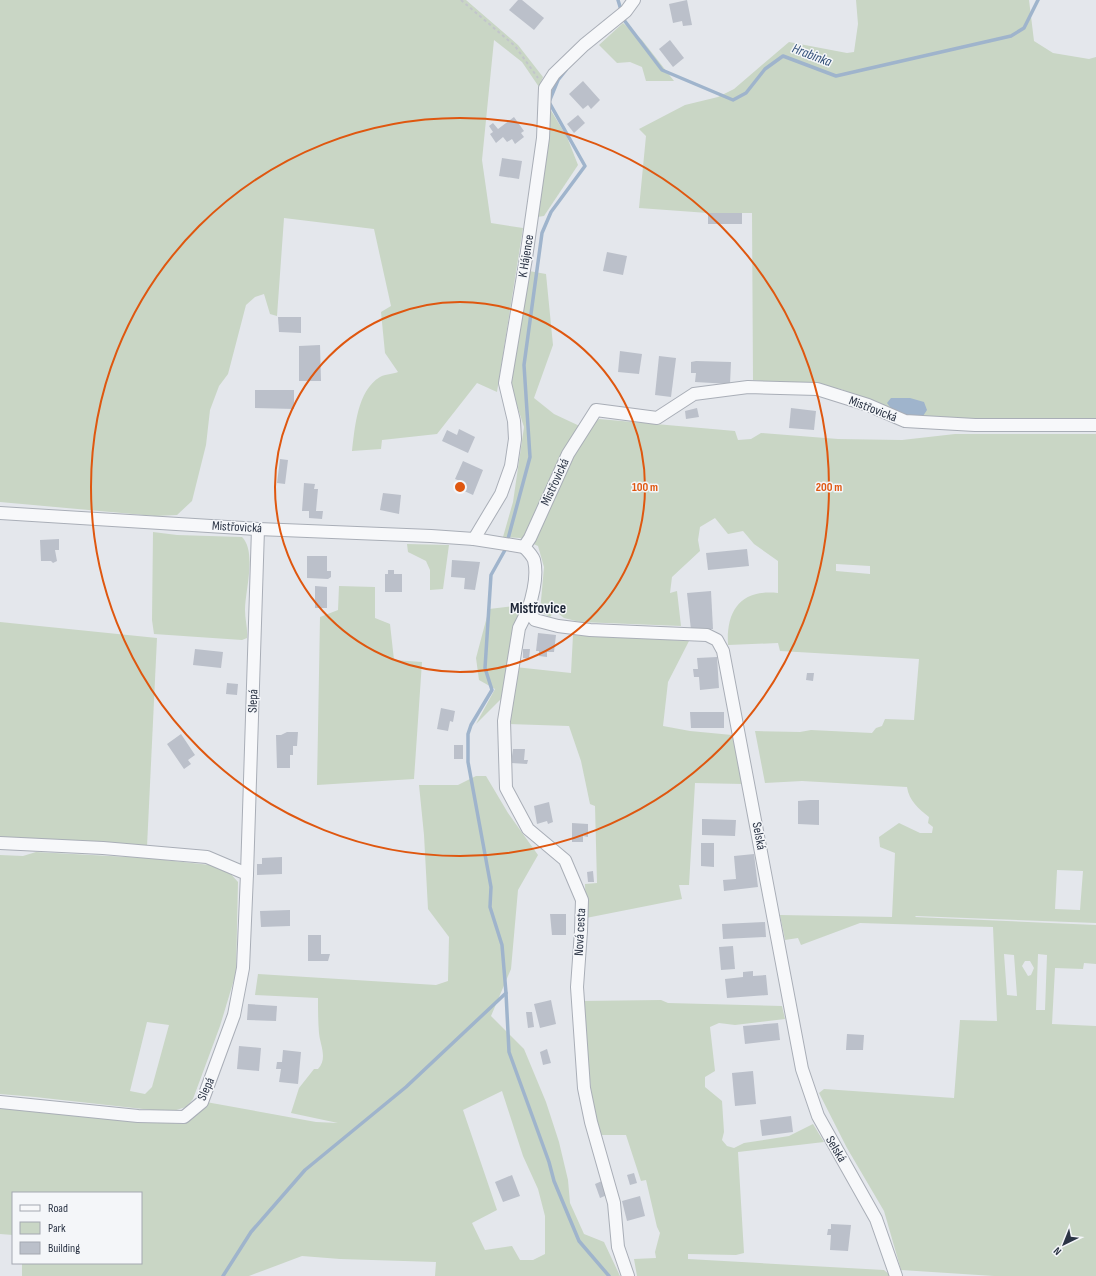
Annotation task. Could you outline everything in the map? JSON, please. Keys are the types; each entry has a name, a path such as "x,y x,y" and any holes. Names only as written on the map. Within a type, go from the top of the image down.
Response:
{"street":[{"path":"545,88 554,74 584,45 626,11 634,0"},
{"name":"K Hájence","path":"474,539 501,494 511,466 515,439 514,421 505,383 526,258 543,138 545,88"},
{"name":"Mistřovická","path":"0,513 258,529 364,532 474,539 513,545 530,538 568,454 596,410 657,418 694,394 748,387 794,388 817,389 868,405 905,421 975,425 1096,425"},
{"name":"Slepá","path":"0,1102 138,1116 184,1117 202,1102 234,1015 243,968 258,529"},
{"path":"513,545 533,558 535,576 533,594 528,610"},
{"name":"Nová cesta","path":"528,610 519,628 504,721 506,788 528,830 565,860 582,900 582,931 576,987 584,1088 591,1122 614,1203 618,1247 628,1276"},
{"name":"Selská","path":"528,610 535,620 558,626 590,630 707,635 717,640 724,659 806,1082 818,1116 876,1219 896,1276"},
{"path":"0,843 103,848 207,857 247,874"}],"path":[{"path":"460,0 515,46 545,88"}],"green space":[{"path":"0,0 466,0 518,45 543,77 539,87 522,62 494,40 482,160 491,223 523,228 497,392 477,383 437,434 382,440 381,449 352,451 358,410 366,391 372,383 380,377 398,372 385,353 381,312 391,306 374,229 284,218 277,316 270,314 264,294 255,297 246,305 228,374 219,386 210,410 206,445 192,501 177,515 155,516 0,502"},
{"path":"856,0 1029,0 1034,41 1053,53 1089,59 1096,57 1096,420 972,421 933,418 893,412 841,389 753,380 752,213 708,213 639,208 646,136 639,129 685,105 718,97 734,89 789,42 847,53 854,52 858,24"},
{"path":"623,23 642,40 674,81 646,81 642,67 630,62 617,63 599,45"},
{"path":"547,104 567,137 578,165 544,216 537,217"},
{"path":"529,271 546,274 553,345 534,398 554,414 586,429 599,419 735,431 738,440 751,439 761,433 838,439 902,440 955,434 1096,434 1096,923 915,917 1096,925 1096,964 1084,963 1083,969 1055,968 1052,1024 1096,1026 1096,1276 994,1276 901,1270 884,1211 847,1148 819,1093 824,1089 954,1098 960,1020 997,1021 993,927 860,923 801,945 798,938 785,940 780,915 892,917 895,853 880,847 879,837 899,823 920,833 932,833 933,827 928,823 929,817 912,801 907,787 802,781 765,783 755,731 800,732 811,730 872,733 876,728 882,726 885,719 914,720 919,659 780,651 778,643 728,645 730,622 733,612 738,604 745,598 754,595 778,593 778,561 754,544 743,531 728,534 715,518 700,527 698,540 700,551 672,577 670,593 677,591 681,626 580,622 564,618 555,611 550,617 540,612 544,567 538,546 520,538 503,537 513,502 524,427 511,387","holes":["836,564 870,566 870,574 836,571","1057,870 1083,871 1080,910 1055,909","1004,954 1014,955 1017,996 1007,995","1038,954 1047,955 1045,1010 1036,1010","1025,961 1030,961 1034,968 1031,975 1028,976 1022,966"]},
{"path":"153,532 177,535 242,537 249,552 250,562 245,602 247,638 242,640 154,634 152,620"},
{"path":"407,544 449,545 443,589 430,590 430,570 426,561 408,552"},
{"path":"339,586 375,587 375,618 390,624 394,660 422,662 414,779 317,785 320,617 338,610"},
{"path":"514,606 519,613 514,625 501,699 476,724 495,689 479,680 476,658 489,609"},
{"path":"0,622 157,638 147,847 0,838"},
{"path":"573,635 689,641 668,682 663,726 690,731 732,735 743,784 695,783 689,885 679,885 682,899 586,918 585,884 597,883 595,806 590,804 581,761 569,726 508,724 515,667 571,673"},
{"path":"476,776 486,776 508,813 538,855 518,890 511,969 491,1016 524,1049 546,1102 559,1142 568,1180 570,1203 584,1234 604,1242 620,1276 435,1276 436,1262 340,1259 302,1256 249,1276 22,1276 22,1264 142,1264 142,1192 12,1192 12,1235 0,1234 0,1108 184,1124 206,1102 316,1122 338,1123 291,1113 299,1088 314,1069 318,1069 323,1060 319,1029 318,998 255,995 258,974 436,985 448,981 449,937 428,909 424,835 419,785 458,785","holes":["502,1091 523,1156 538,1189 545,1216 545,1254 533,1260 520,1260 512,1246 485,1250 472,1223 497,1210 463,1110"]},
{"path":"36,852 147,858 210,865 228,871 238,882 236,973 220,1026 193,1099 186,1107 170,1112 0,1094 0,855 23,856","holes":["147,1022 169,1025 152,1087 145,1094 130,1091"]},
{"path":"661,1000 668,1003 782,1006 785,1019 735,1025 719,1023 710,1027 715,1071 705,1077 705,1087 722,1101 724,1132 722,1140 727,1146 734,1148 744,1143 789,1136 813,1124 824,1142 738,1152 744,1253 736,1255 688,1254 688,1259 884,1270 891,1276 637,1276 634,1259 656,1258 655,1252 660,1233 657,1227 646,1180 641,1181 626,1135 599,1135 593,1106 581,1001"}],"water":[{"path":"891,398 910,398 924,402 927,410 923,416 902,416 894,412 887,403"}],"building":[{"path":"518,0 522,0 544,18 534,30 509,10"},
{"path":"687,0 692,25 683,26 682,21 673,23 669,4"},
{"path":"670,40 684,58 673,67 659,49"},
{"path":"583,81 600,100 591,109 588,105 583,109 569,94"},
{"path":"578,115 585,123 574,133 567,124"},
{"path":"514,117 524,131 521,133 524,137 515,144 512,139 507,142 503,137 496,143 490,134 493,132 489,126 493,123 498,129"},
{"path":"502,158 522,161 519,179 499,176"},
{"path":"708,213 742,213 742,224 708,224"},
{"path":"607,252 627,256 623,275 603,271"},
{"path":"278,317 301,317 301,333 279,332"},
{"path":"320,345 321,381 299,381 299,346"},
{"path":"620,351 642,354 639,374 618,372"},
{"path":"659,356 676,358 671,397 655,395"},
{"path":"691,362 731,362 730,384 695,382 696,373 691,373"},
{"path":"255,390 294,390 294,409 255,408"},
{"path":"697,408 699,417 686,419 685,411"},
{"path":"791,408 816,411 814,430 789,428"},
{"path":"459,429 475,437 468,453 442,441 447,430 457,435"},
{"path":"280,459 288,460 285,484 277,483"},
{"path":"463,461 483,470 473,495 462,490 465,483 455,479"},
{"path":"304,483 315,484 314,489 318,489 316,511 323,511 322,519 309,518 309,511 302,511"},
{"path":"383,493 401,495 399,514 380,510"},
{"path":"59,539 59,550 55,550 57,561 53,563 51,561 41,561 40,540"},
{"path":"747,549 749,566 708,570 706,553"},
{"path":"307,556 327,556 327,571 331,571 331,577 328,579 307,578"},
{"path":"452,560 480,562 475,590 464,589 465,578 451,577"},
{"path":"388,570 394,570 394,574 402,574 402,592 385,592 385,574 388,574"},
{"path":"315,586 327,587 327,608 315,608"},
{"path":"711,591 713,629 691,630 687,593"},
{"path":"538,633 556,635 554,652 547,652 547,657 539,656 539,651 536,651"},
{"path":"195,649 223,652 221,668 193,665"},
{"path":"523,649 530,649 529,659 523,658"},
{"path":"717,657 719,688 700,690 699,677 694,677 693,669 698,669 697,658"},
{"path":"807,673 814,673 813,681 806,680"},
{"path":"227,683 238,684 237,695 226,694"},
{"path":"441,708 455,711 453,722 450,721 448,731 437,729"},
{"path":"690,712 724,712 724,728 691,728"},
{"path":"287,732 298,732 297,746 293,746 293,755 290,755 290,768 277,768 276,735 281,735"},
{"path":"181,734 195,755 188,760 191,764 184,769 167,744"},
{"path":"454,745 463,745 463,759 454,759"},
{"path":"513,749 525,749 524,760 528,760 527,764 511,763"},
{"path":"819,800 819,825 798,824 798,801"},
{"path":"549,802 553,822 548,824 547,821 537,824 534,806"},
{"path":"702,819 736,820 735,836 702,835"},
{"path":"572,823 588,824 588,837 583,836 583,842 572,842"},
{"path":"701,843 714,843 714,867 701,866"},
{"path":"754,854 758,887 724,891 723,880 736,879 734,856"},
{"path":"282,857 282,874 257,875 257,864 262,864 262,858"},
{"path":"593,871 594,882 588,882 587,872"},
{"path":"290,910 290,926 261,927 260,911"},
{"path":"550,914 566,914 566,935 552,935"},
{"path":"765,922 766,937 723,939 722,924"},
{"path":"308,935 321,935 321,954 330,954 328,961 308,961"},
{"path":"733,946 735,969 721,970 719,947"},
{"path":"753,971 753,976 766,975 768,995 727,998 725,979 743,977 743,972"},
{"path":"551,1000 556,1024 540,1028 534,1004"},
{"path":"248,1004 277,1006 276,1021 247,1020"},
{"path":"526,1012 532,1012 534,1027 528,1028"},
{"path":"778,1023 780,1040 745,1044 743,1026"},
{"path":"847,1034 864,1035 863,1050 846,1050"},
{"path":"239,1046 261,1048 259,1071 237,1069"},
{"path":"547,1049 551,1063 543,1065 540,1052"},
{"path":"283,1050 301,1052 298,1084 279,1082 281,1069 276,1069 277,1062 282,1062"},
{"path":"753,1071 756,1104 735,1106 732,1073"},
{"path":"791,1116 793,1132 762,1136 760,1120"},
{"path":"634,1173 637,1183 630,1185 627,1175"},
{"path":"512,1175 520,1196 503,1202 495,1182"},
{"path":"602,1181 607,1195 600,1198 595,1184"},
{"path":"640,1196 645,1216 627,1221 622,1201"},
{"path":"831,1224 851,1225 848,1251 830,1250 831,1235 827,1235 828,1229 831,1229"}],"waterway":[{"name":"Hrabinka","path":"618,0 624,20 662,70 733,100 746,93 765,69 783,56 836,76 1011,36 1024,28 1038,0"},
{"path":"223,1276 251,1232 305,1170 406,1087 506,993 502,945 490,907 491,887 468,762 468,734 471,725 492,690 485,668 491,575 505,550 530,457 524,365 542,233 551,212 585,166 549,102 558,80 566,70"},
{"path":"506,993 509,1052 549,1162 554,1181 579,1241 609,1276"}],"district":[{"name":"Mistřovice","path":"538,608"}]}
